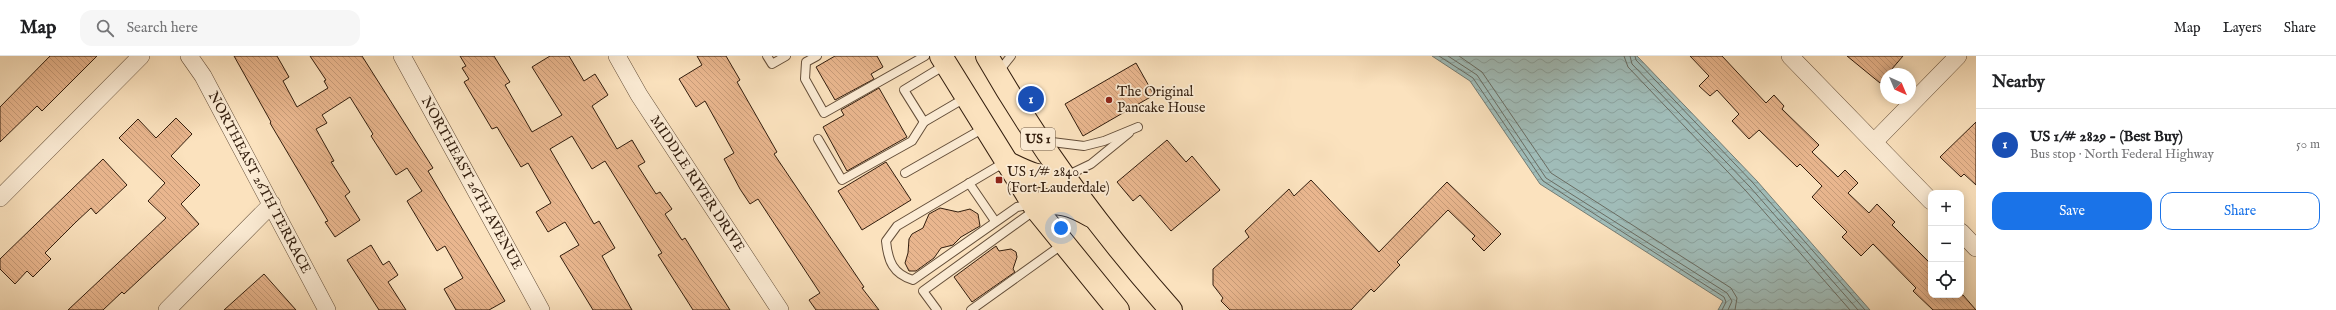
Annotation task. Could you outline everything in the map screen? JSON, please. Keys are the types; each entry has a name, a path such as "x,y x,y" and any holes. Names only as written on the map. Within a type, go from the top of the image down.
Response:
{"main road":[{"name":"US 1","path":"943,60 1005,162 1063,244 1118,310"},
{"name":"US 1","path":"992,65 1038,140 1064,177 1094,218 1170,310"},
{"path":"1005,162 1033,175 1051,179 1064,177"},
{"path":"1036,206 1057,202 1073,205 1094,218"}],"street":[{"path":"0,198 141,56"},
{"name":"NORTHEAST 26TH TERRACE","path":"189,56 204,76 327,310"},
{"name":"NORTHEAST 26TH AVENUE","path":"402,56 541,310"},
{"name":"MIDDLE RIVER DRIVE","path":"617,56 639,95 780,310"},
{"path":"1790,56 1928,197"},
{"path":"1874,141 1958,56"},
{"path":"167,310 272,204"},
{"path":"1964,235 1976,248"}],"lane":[{"path":"767,56 772,64 786,56"},
{"path":"817,56 806,62 805,79 824,112 925,56"},
{"path":"992,65 1012,56"},
{"path":"924,122 904,90 943,60"},
{"path":"818,139 842,180 912,141 924,122 966,97"},
{"path":"1038,140 1084,146 1104,141 1138,126 1091,164 1064,177"},
{"path":"905,173 984,128"},
{"path":"1005,162 897,226 886,241 888,258 901,276 913,280 1017,206 1036,206"},
{"path":"969,183 995,221"},
{"path":"937,310 923,291 1036,206"},
{"path":"971,310 1063,244"}],"water":[{"path":"1432,56 1637,56 1757,181 1870,310 1718,310 1723,301 1540,184 1470,81"}],"building":[{"path":"50,56 97,56 42,111 37,106 0,142 0,107"},
{"path":"234,56 277,56 289,77 283,81 297,107 328,88 324,81 326,80 310,56 362,56 433,168 428,171 505,301 489,310 456,310 444,289 463,278 445,246 437,251 407,201 422,191 407,168 396,175 371,136 373,134 350,97 322,115 327,123 316,129 334,161 331,162 350,192 345,196 360,220 335,237 325,222 328,221 270,123 271,122"},
{"path":"460,56 494,56 510,82 505,85 532,132 562,115 532,67 550,56 569,56 584,81 595,74 608,95 592,106 617,149 632,140 645,162 638,166 656,194 660,192 672,209 665,214 682,240 685,238 730,310 693,310 658,255 662,253 605,161 592,169 572,136 550,149 594,224 599,221 615,248 602,256 632,310 593,310 560,256 579,245 565,222 548,232 536,212 551,203 528,163 521,167 497,127 492,129 464,82 469,79 462,68 466,66"},
{"path":"697,56 726,56 740,80 737,82 777,152 774,154 864,287 862,288 879,310 816,310 809,300 820,293 758,199 750,204 740,189 724,159 734,153 705,101 696,107 679,79 702,65"},
{"path":"835,56 877,56 883,67 871,74 874,79 835,100 816,67"},
{"path":"1690,56 1722,56 1766,103 1774,95 1784,106 1782,109 1819,145 1812,152 1838,177 1845,170 1858,183 1848,193 1869,213 1877,204 1895,222 1892,225 1928,261 1928,298 1964,298 1964,296 1976,310 1933,310 1913,291 1916,288 1873,244 1861,256 1842,237 1847,232 1812,197 1822,186 1800,164 1797,167 1759,130 1749,139 1732,121 1739,114 1717,90 1710,96 1699,86 1709,76"},
{"path":"1847,56 1903,56 1893,68 1880,68 1880,83"},
{"name":"The Original Pancake House","path":"1136,63 1154,95 1083,136 1065,104"},
{"path":"879,88 907,137 847,171 823,127 844,115 841,110"},
{"path":"176,118 192,134 171,156 200,185 181,204 199,224 124,294 122,292 103,310 68,310 166,218 148,201 165,183 119,138 138,119 156,138"},
{"path":"1976,122 1976,185 1964,174 1961,177 1940,157"},
{"path":"1167,140 1186,162 1192,156 1220,190 1171,231 1140,195 1133,201 1117,182"},
{"path":"103,159 127,185 96,214 91,208 76,222 45,253 51,259 33,277 27,271 15,284 0,269 0,259"},
{"path":"886,162 911,200 862,230 838,191"},
{"path":"1311,180 1379,252 1447,182 1501,234 1484,251 1472,239 1475,236 1448,210 1397,262 1400,265 1374,292 1371,289 1351,310 1230,310 1221,301 1223,298 1213,285 1213,269 1249,237 1245,231 1289,189 1294,196"},
{"path":"940,208 958,212 970,209 978,214 980,226 961,237 953,245 941,248 934,258 916,271 909,271 905,263 908,253 909,239 912,234 923,228 929,214"},
{"path":"371,245 383,265 389,261 398,275 388,282 406,310 379,310 347,260"},
{"path":"996,246 999,251 1011,249 1016,252 1017,257 1013,269 1015,272 972,302 954,277"},
{"path":"264,274 296,310 224,310"}],"place":[{"name":"US 1/# 2829 - (Best Buy)","path":"1031,99"},
{"name":"The Original Pancake House","path":"1109,100"},
{"name":"US 1/# 2840 - (Fort Lauderdale)","path":"999,180"}]}
